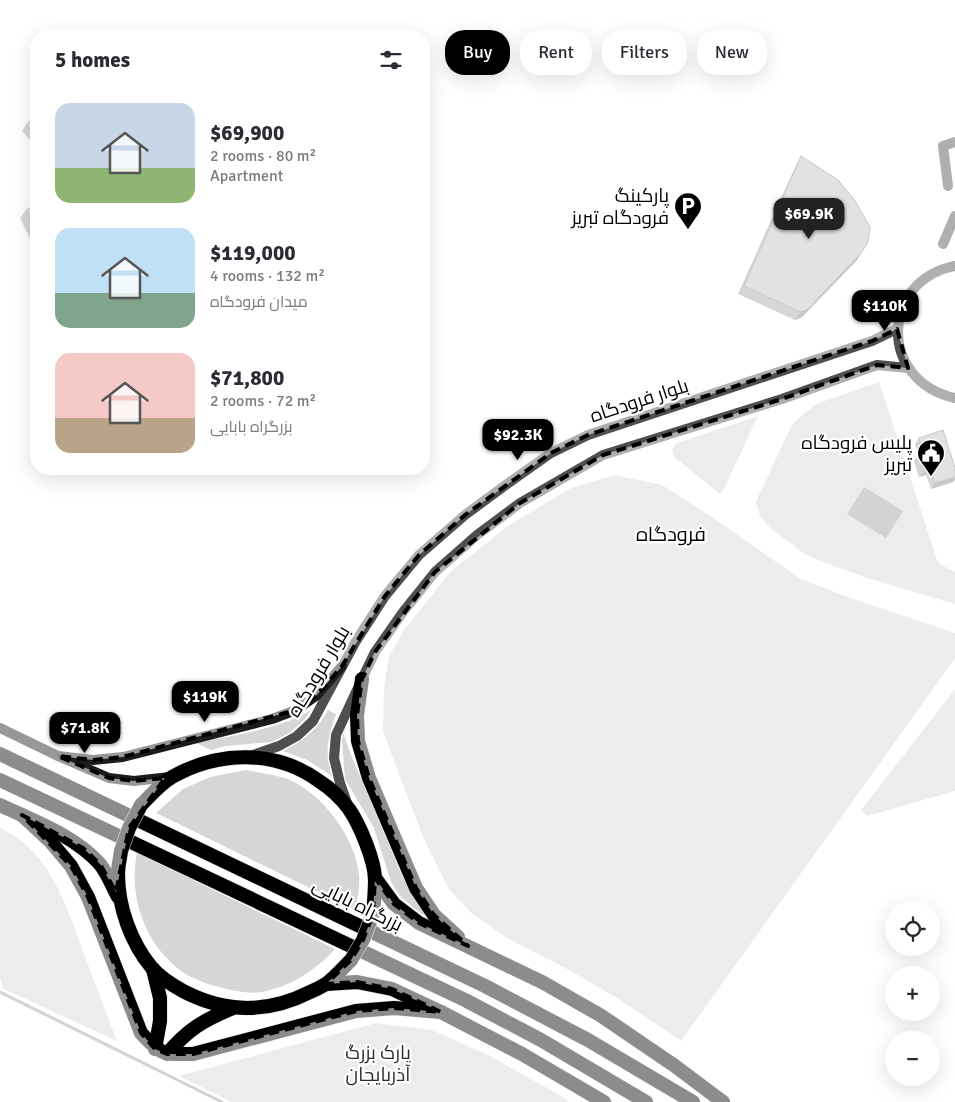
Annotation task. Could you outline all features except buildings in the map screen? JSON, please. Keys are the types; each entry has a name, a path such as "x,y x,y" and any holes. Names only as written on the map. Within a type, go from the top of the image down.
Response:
{"highway":[{"path":"362,679 358,715 358,741 369,778 416,888 434,915 468,946"},
{"name":"بزرگراه بابایی","path":"0,754 485,986 588,1040 693,1102"},
{"path":"250,756 280,761 307,772 330,788 349,809 365,840 375,878 373,914 364,940 351,960 326,984 296,1000 263,1008 233,1008 201,1000 174,986 153,969 139,950 127,924 121,901 118,874 121,851 129,828 142,805 154,791 171,777 197,766 223,758 250,756"},
{"path":"0,780 465,1000 541,1040 646,1102"},
{"path":"0,805 57,832 82,848 100,864 121,901"},
{"path":"22,816 50,841 71,866 88,897 141,1033 161,1051 193,1054 356,1011 394,1008 440,1012"},
{"path":"375,878 394,904 418,923 542,982 600,1015 675,1066 723,1102"},
{"path":"153,969 160,998 161,1051"},
{"path":"326,984 357,982 392,989 440,1012 560,1076 604,1102"},
{"path":"161,1051 204,1020 233,1008"},
{"path":"560,1076 585,1102"}],"main road":[{"path":"58,756 93,760 123,758 272,719 296,710 316,696 342,666"},
{"path":"0,728 109,778 134,781 171,777"}],"street":[{"path":"948,186 943,146 955,142"},
{"path":"943,244 955,216"},
{"path":"955,266 942,269 924,278 910,292 901,310 897,329 900,349 908,368 922,384 941,395 955,398"},
{"name":"بلوار فرودگاه","path":"250,756 279,746 297,736 313,721 342,666 385,596 419,555 465,515 551,453 588,435 872,341 897,329"},
{"name":"بلوار فرودگاه","path":"349,809 334,758 336,735 362,679 375,652 403,612 435,572 477,535 520,503 603,455 782,399 877,365 908,368"}],"highlighted area":[{"path":"897,329 908,368 877,365 782,399 603,455 520,503 435,572 375,652 362,679 357,715 358,741 369,778 416,888 434,915 468,946 419,923 394,904 375,878 373,914 363,940 351,960 326,984 357,982 392,989 441,1012 394,1008 356,1011 193,1054 167,1054 155,1049 141,1033 88,897 71,866 22,815 83,848 100,864 116,892 129,828 165,778 134,781 109,778 58,756 93,760 123,757 296,710 316,696 342,666 385,596 419,555 465,515 551,453 588,435 872,341"}],"green space":[{"path":"879,382 938,563 955,572 955,604 864,577 813,558 770,528 760,516 756,501 793,423 816,404"},
{"path":"758,416 722,493 719,493 674,457 672,450 677,443"},
{"path":"615,475 662,485 801,579 856,600 955,633 955,658 681,1041 617,998 567,969 507,938 470,912 448,888 423,837 383,732 384,688 389,656 404,630 451,571 508,526 571,488"},
{"path":"955,689 955,791 867,816 861,810"},
{"path":"311,710 305,719 291,732 272,742 225,746 211,750 196,743 270,727"},
{"path":"328,710 336,714 328,745 328,760 332,776 307,760 283,751 309,734"},
{"path":"346,724 344,735 349,750 402,876 426,916 400,896 391,882 374,828 345,779 342,740"},
{"path":"246,770 288,779 301,786 325,806 335,818 351,846 356,861 359,884 355,910 156,813 183,789 210,777"},
{"path":"0,828 32,850 54,882 71,918 117,1041 4,989 0,979"},
{"path":"137,853 335,949 301,977 272,990 257,993 232,990 190,977 168,960 149,933 142,918 137,903 135,886"},
{"name":"پارک بزرگ آذربایجان","path":"376,1023 432,1030 492,1057 569,1102 231,1102 179,1076"}],"shaded area":[{"path":"864,487 903,511 886,538 847,514"}],"waterway":[{"path":"0,992 222,1102"}],"place":[{"name":"پارکینگ فرودگاه تبریز","path":"688,230"},
{"name":"پلیس فرودگاه تبریز","path":"931,477"}],"district":[{"name":"فرودگاه","path":"671,534"}]}
